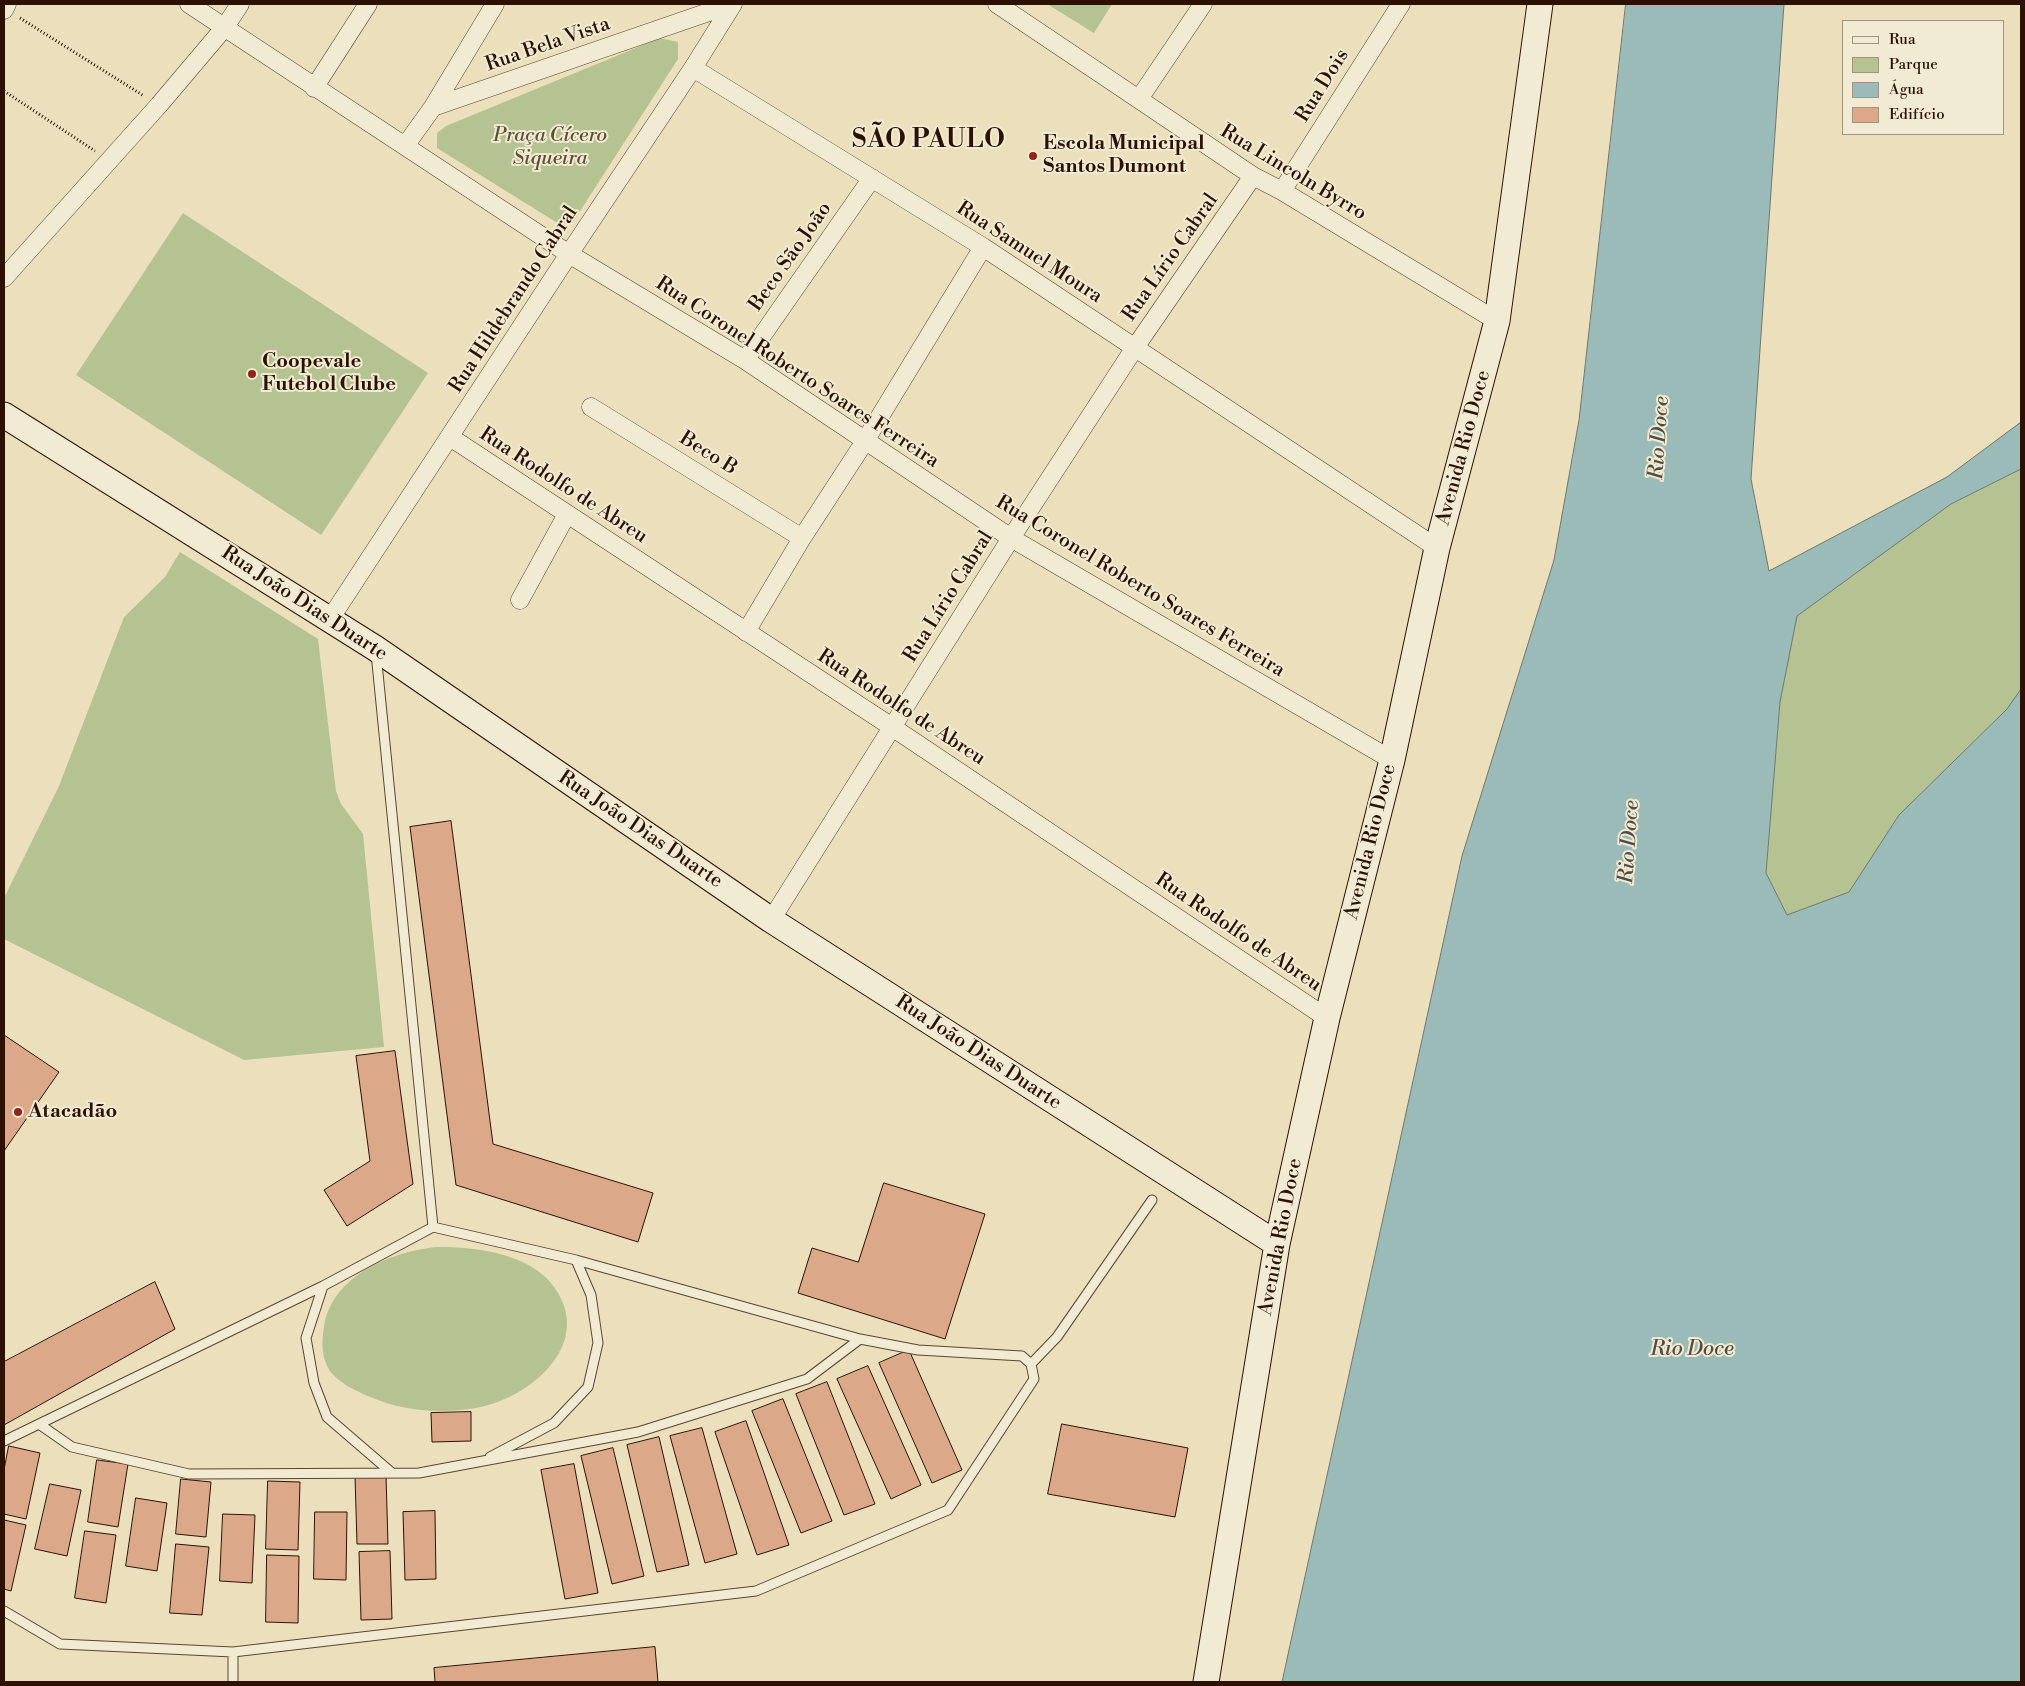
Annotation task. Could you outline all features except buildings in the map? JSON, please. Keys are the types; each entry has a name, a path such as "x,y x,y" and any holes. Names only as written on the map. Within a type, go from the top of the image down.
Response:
{"street":[{"path":"4,9 7,4"},
{"name":"Rua Coronel Roberto Soares Ferreira","path":"189,4 568,254 745,360 1011,538 1392,760"},
{"path":"4,278 159,105 225,27 240,4"},
{"path":"314,88 368,4"},
{"path":"405,146 433,107 495,4"},
{"name":"Rua Bela Vista","path":"433,107 733,4"},
{"name":"Rua Hildebrando Cabral","path":"330,619 733,4"},
{"name":"Rua Lincoln Byrro","path":"997,4 1253,176 1282,191 1497,321"},
{"path":"1139,99 1202,4"},
{"name":"Rua Dois","path":"1282,191 1401,4"},
{"name":"Avenida Rio Doce","path":"1206,1682 1277,1244 1327,1018 1392,760 1437,548 1497,321 1540,4"},
{"name":"Rua Samuel Moura","path":"692,68 983,246 1134,349 1437,548"},
{"name":"Rua Lírio Cabral","path":"771,920 1011,538 1134,349 1253,176"},
{"name":"Beco São João","path":"745,360 872,178"},
{"path":"746,632 983,246"},
{"name":"Beco B","path":"591,407 802,538"},
{"name":"Rua João Dias Duarte","path":"4,415 375,648 771,920 1277,1244"},
{"name":"Rua Rodolfo de Abreu","path":"450,437 892,727 1327,1018"},
{"path":"520,600 567,514"}],"lane":[{"path":"375,648 433,1227"},
{"path":"1032,1364 1057,1338 1152,1200"},
{"path":"4,1441 323,1286 433,1227 576,1260 860,1339 918,1350 1022,1356 1032,1364 1034,1379 948,1510 756,1591 233,1652 60,1644 4,1611"},
{"path":"483,1461 554,1423 588,1387 598,1343 591,1295 576,1260"},
{"path":"323,1286 306,1338 314,1383 327,1417 392,1473"},
{"path":"39,1424 72,1447 189,1474 420,1473 638,1432 808,1378 860,1339"},
{"path":"233,1652 233,1682"}],"path":[{"path":"4,9 159,105"},
{"path":"4,91 110,160"}],"green space":[{"path":"1047,4 1112,4 1094,33"},
{"name":"Praça Cícero Siqueira","path":"660,38 678,42 678,59 573,222 559,224 437,148 437,133 446,126"},
{"name":"Coopevale Futebol Clube","path":"183,213 428,373 321,535 76,375"},
{"path":"2021,469 2021,689 2007,709 1899,815 1849,892 1787,915 1766,873 1780,702 1797,615 1951,504"},
{"path":"180,552 318,639 336,791 341,804 363,834 384,1047 244,1060 4,939 4,898 59,786 124,617 165,577"},
{"path":"436,1247 482,1250 514,1258 541,1273 551,1283 564,1305 567,1326 563,1345 552,1364 537,1379 518,1392 497,1402 476,1408 430,1411 399,1406 369,1397 343,1383 329,1370 323,1351 323,1331 330,1308 339,1293 366,1269 401,1254"}],"water":[{"name":"Rio Doce","path":"1626,4 1784,4 1751,479 1769,571 1947,477 2021,422 2021,469 1951,504 1797,616 1780,702 1766,873 1787,915 1849,892 1899,815 2007,709 2021,689 2021,1682 1282,1682 1462,856 1554,560 1579,420"}],"place":[{"name":"Escola Municipal Santos Dumont","path":"1033,156"},
{"name":"Coopevale Futebol Clube","path":"252,374"},
{"name":"Atacadão","path":"18,1112"}],"district":[{"name":"SÃO PAULO","path":"929,141"}]}
